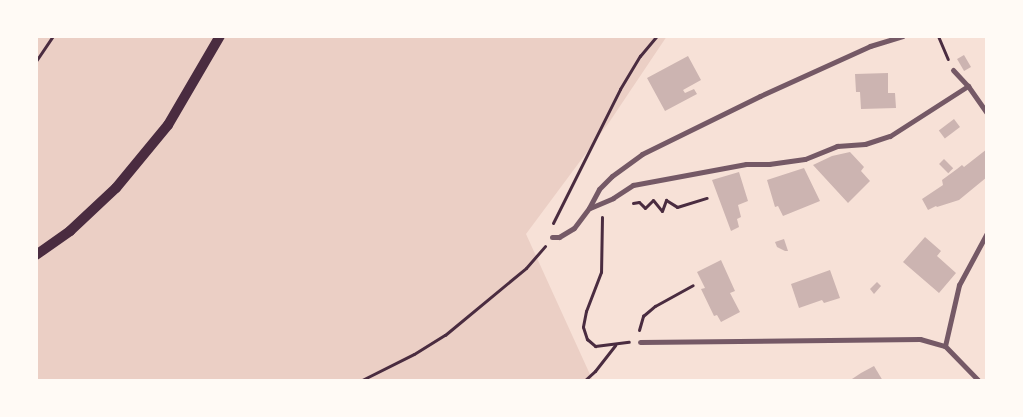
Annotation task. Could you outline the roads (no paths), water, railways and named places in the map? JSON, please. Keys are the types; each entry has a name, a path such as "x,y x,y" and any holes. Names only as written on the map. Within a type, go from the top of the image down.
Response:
{"main road":[{"path":"36,255 70,231 116,188 168,125 220,36"}],"street":[{"path":"552,238 559,237 574,228 589,208 599,189 642,154 861,50 902,36"},
{"path":"952,70 968,86 987,113"},
{"path":"589,208 613,198 633,185 746,164 769,164 805,159 837,146 865,144 890,136 968,86"},
{"path":"945,346 959,286 987,233"},
{"path":"640,342 920,339 945,346 979,381"}]}
